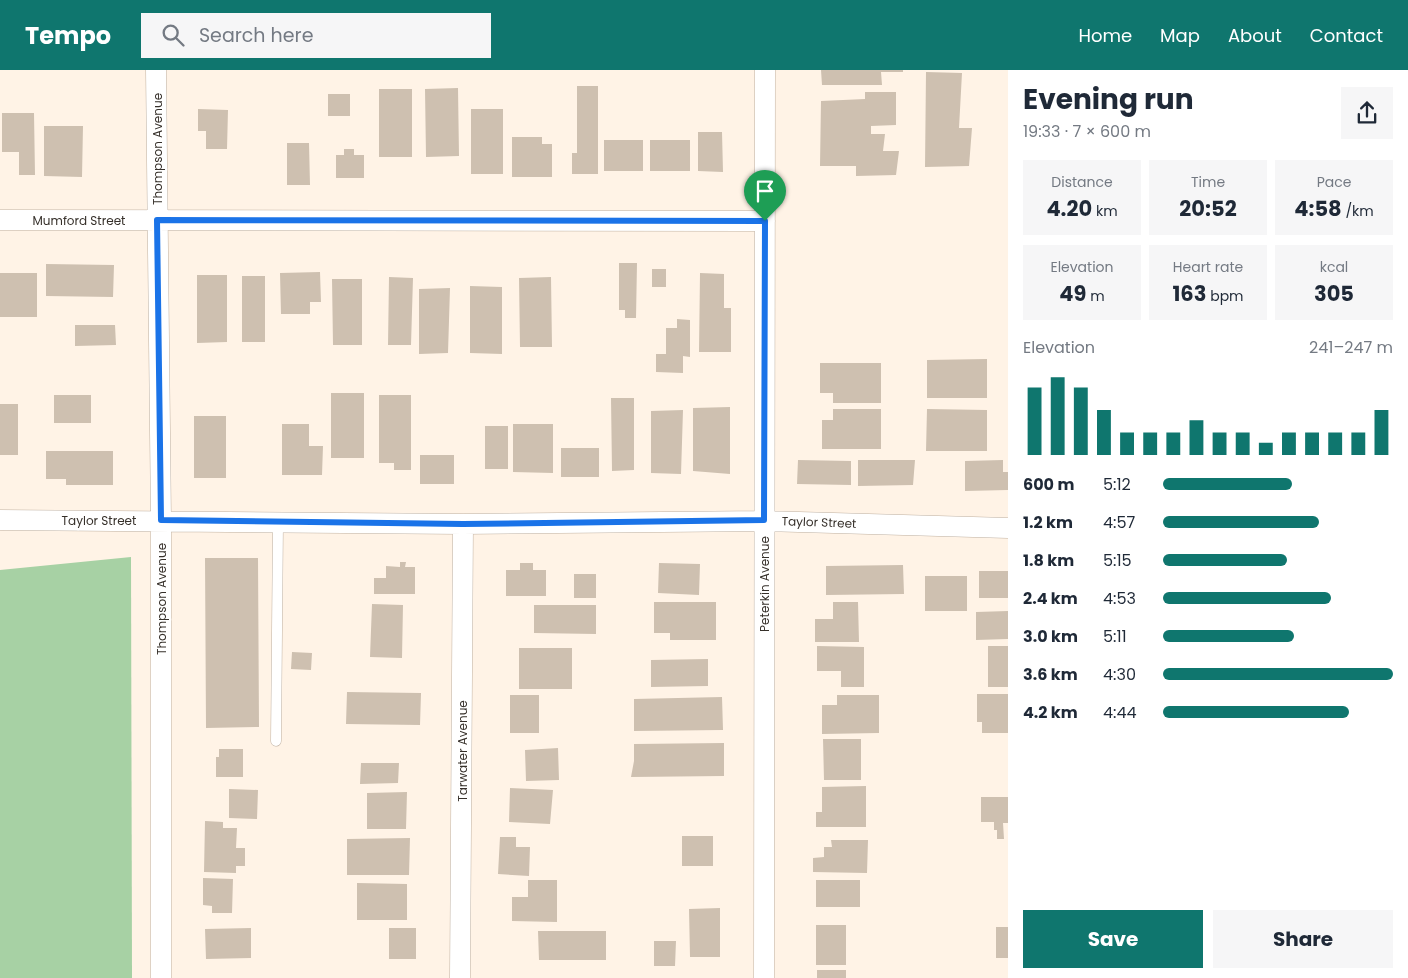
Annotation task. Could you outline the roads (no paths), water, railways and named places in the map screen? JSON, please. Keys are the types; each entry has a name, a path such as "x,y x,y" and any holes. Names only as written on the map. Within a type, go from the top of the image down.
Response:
{"street":[{"name":"Thompson Avenue","path":"156,70 161,520 161,978"},
{"name":"Peterkin Avenue","path":"764,978 765,70"},
{"name":"Mumford Street","path":"0,220 765,221"},
{"name":"Taylor Street","path":"0,520 463,524 764,520 1008,528"},
{"name":"Tarwater Avenue","path":"460,978 463,524"}],"lane":[{"path":"276,741 278,522"}]}
